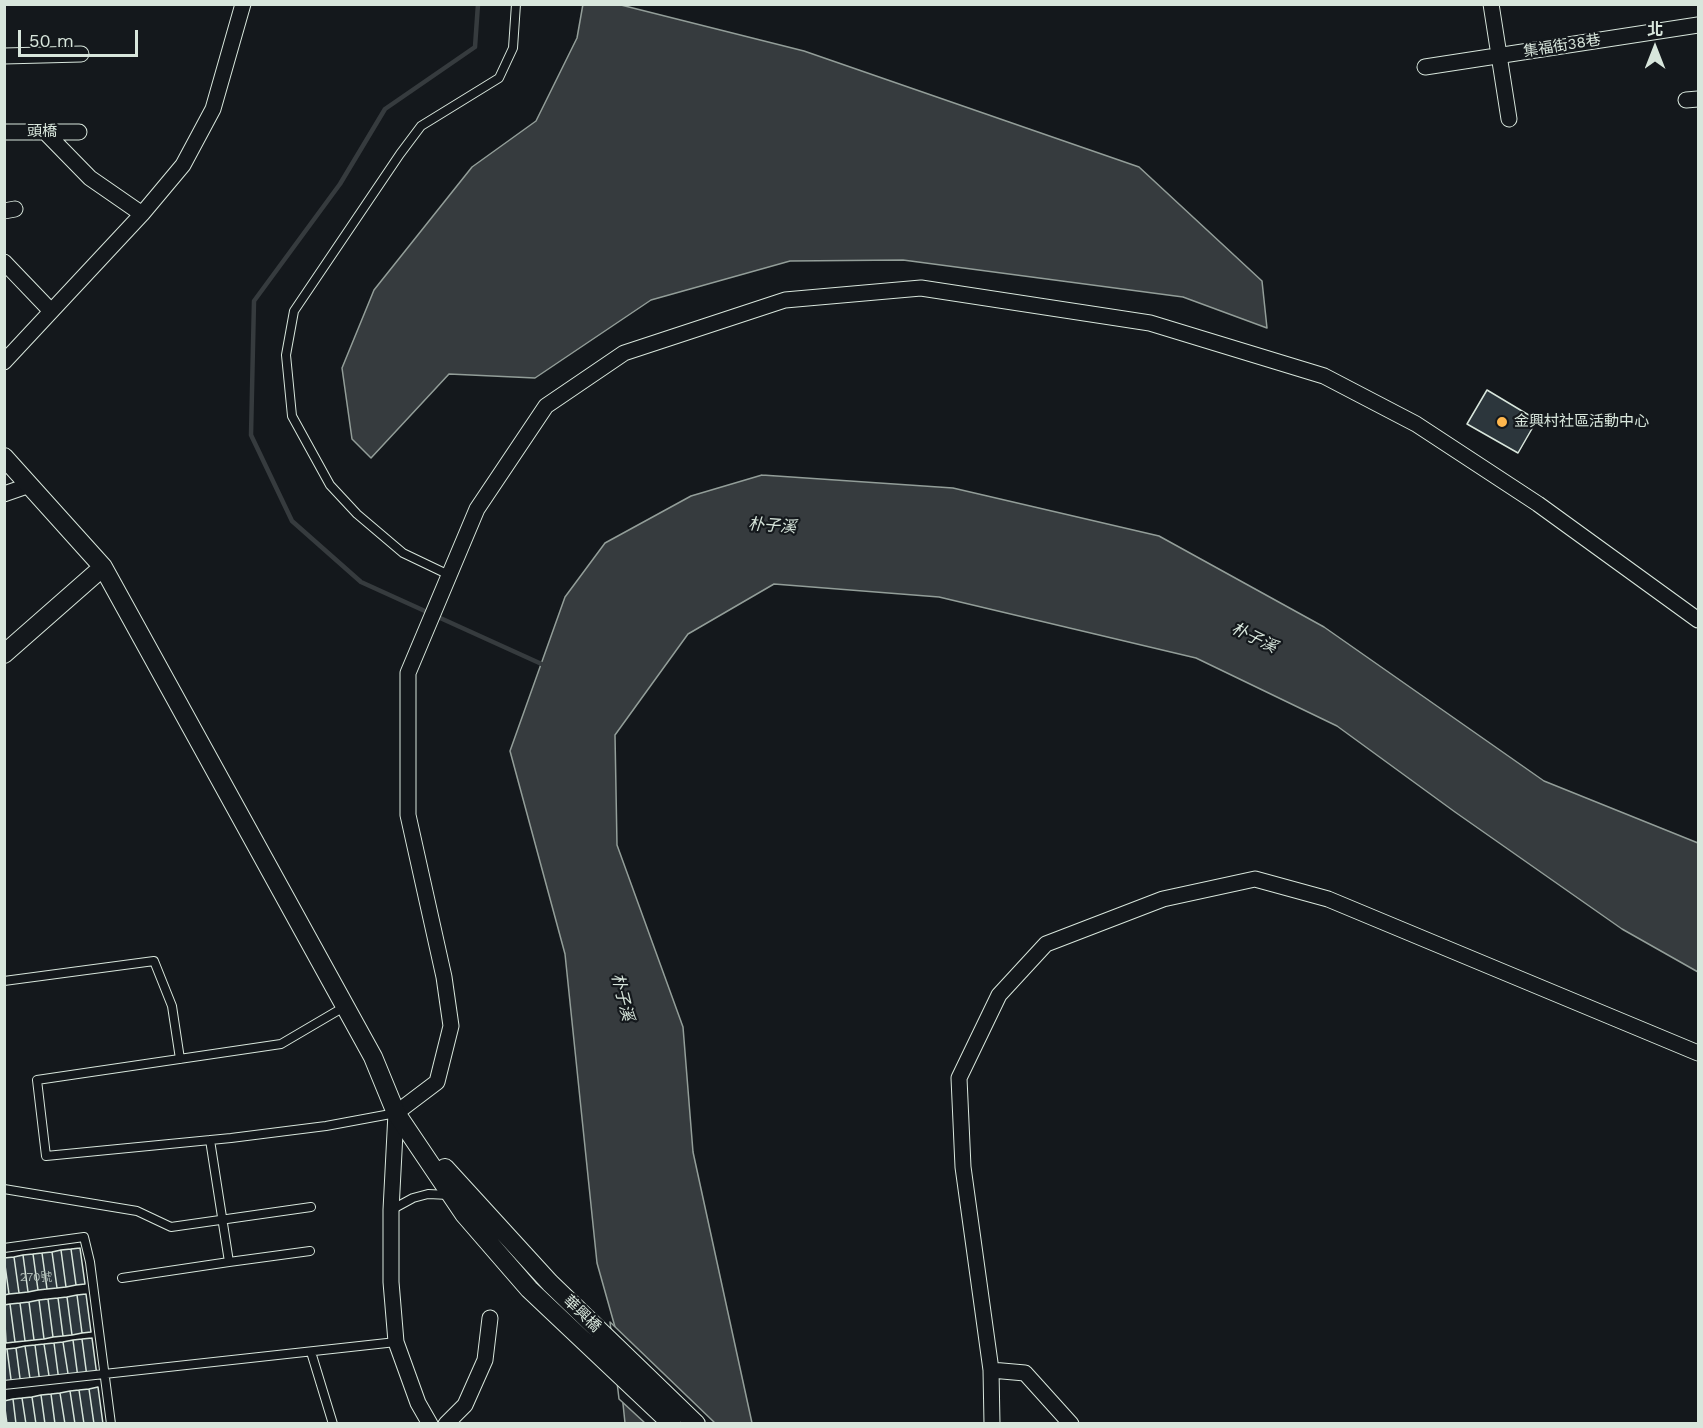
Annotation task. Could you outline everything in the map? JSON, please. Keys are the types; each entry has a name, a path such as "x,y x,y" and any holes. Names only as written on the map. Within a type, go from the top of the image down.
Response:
{"street":[{"path":"4,362 142,214 183,165 213,109 243,4"},
{"path":"1491,4 1509,119"},
{"name":"集福街38巷","path":"1425,67 1698,25"},
{"path":"4,56 81,54"},
{"name":"頭橋","path":"4,132 79,132"},
{"path":"45,132 90,178 142,214"},
{"path":"4,262 51,311"},
{"path":"430,1424 418,1403 396,1342 391,1282 391,1210 396,1113 437,1082 451,1026 444,976 408,816 408,673 477,509 546,406 624,353 785,300 921,288 1150,323 1324,376 1416,424 1538,504 1698,620"},
{"path":"4,457 103,567 373,1057 396,1113 453,1196 469,1207"},
{"path":"4,494 30,485"},
{"path":"4,654 103,567"},
{"path":"992,1424 991,1370 963,1167 959,1078 999,995 1046,944 1163,898 1255,879 1328,898 1698,1053"},
{"path":"396,1113 469,1207"},
{"name":"華興橋","path":"469,1207 529,1289 672,1424"},
{"name":"華興橋","path":"469,1207 696,1424"},
{"path":"446,1424 465,1405 485,1360 490,1318"},
{"path":"991,1370 1025,1373 1071,1424"}],"lane":[{"path":"449,575 403,553 357,513 330,485 292,416 286,355 294,312 421,126 499,78 513,48 516,4"},
{"path":"4,981 154,962 172,1006 180,1059"},
{"path":"345,1006 281,1044 37,1080 46,1156 326,1126 396,1113"},
{"path":"210,1140 229,1262"},
{"path":"4,1189 137,1210 171,1227 311,1207"},
{"path":"391,1210 413,1198 429,1194 453,1196"},
{"path":"4,1248 84,1237 90,1262 111,1424"},
{"path":"122,1278 310,1251"},
{"path":"4,1385 396,1342"},
{"path":"311,1352 333,1424"}],"water":[{"path":"583,4 621,5 804,51 1139,167 1262,281 1267,328 1183,297 903,260 790,261 651,300 535,378 449,374 371,458 352,439 342,368 374,290 472,167 536,121 577,38"},
{"name":"朴子溪","path":"762,475 953,488 1159,536 1324,627 1544,781 1698,843 1698,972 1622,929 1337,726 1196,658 939,597 774,584 688,634 615,735 617,845 683,1027 693,1152 752,1423 625,1423 615,1327 597,1263 565,954 510,751 565,597 605,543 691,496"}],"pier":[{"path":"610,1322 715,1423 645,1423 619,1399"}],"building":[{"name":"金興村社區活動中心","path":"1487,390 1537,420 1518,453 1467,424"},
{"path":"80,1248 85,1284 76,1285 71,1249"},
{"path":"71,1249 76,1285 66,1287 61,1250"},
{"path":"61,1250 66,1287 57,1288 52,1252"},
{"path":"52,1252 57,1288 47,1289 42,1253"},
{"path":"42,1253 47,1289 38,1290 33,1254"},
{"path":"33,1254 38,1290 28,1292 23,1255"},
{"path":"23,1255 28,1292 19,1293 14,1257"},
{"path":"14,1257 19,1293 9,1294 4,1258"},
{"path":"4,1258 9,1294 4,1295"},
{"path":"86,1294 91,1332 82,1333 77,1295"},
{"path":"77,1295 82,1333 72,1335 67,1297"},
{"path":"67,1297 72,1335 63,1336 58,1298"},
{"path":"58,1298 63,1336 53,1337 48,1299"},
{"path":"48,1299 53,1337 44,1339 39,1300"},
{"path":"39,1300 44,1339 34,1340 29,1302"},
{"path":"29,1302 34,1340 25,1341 20,1303"},
{"path":"20,1303 25,1341 15,1342 10,1304"},
{"path":"10,1304 15,1342 6,1343 4,1305"},
{"path":"92,1338 97,1376 87,1377 82,1339"},
{"path":"82,1339 87,1377 78,1378 73,1340"},
{"path":"73,1340 78,1378 69,1380 63,1342"},
{"path":"63,1342 69,1380 59,1381 54,1343"},
{"path":"54,1343 59,1381 50,1382 44,1344"},
{"path":"44,1344 50,1382 40,1383 35,1345"},
{"path":"35,1345 40,1383 31,1385 25,1346"},
{"path":"25,1346 31,1385 21,1386 16,1348"},
{"path":"16,1348 21,1386 12,1387 7,1349"},
{"path":"4,1349 7,1349 12,1387 4,1388"},
{"path":"98,1387 103,1424 94,1424 89,1389"},
{"path":"89,1389 94,1424 84,1424 79,1390"},
{"path":"79,1390 84,1424 75,1424 70,1391"},
{"path":"70,1391 75,1424 65,1424 60,1393"},
{"path":"60,1393 65,1424 55,1424 51,1394"},
{"path":"51,1394 55,1424 45,1424 41,1395"},
{"path":"41,1395 45,1424 36,1424 32,1397"},
{"path":"32,1397 36,1424 26,1424 22,1398"},
{"path":"22,1398 26,1424 16,1424 13,1399"},
{"path":"13,1399 16,1424 7,1424 4,1401"}],"waterway":[{"path":"478,4 475,47 385,109 340,184 254,301 251,435 292,521 361,582 546,666"}],"place":[{"name":"金興村社區活動中心","path":"1502,422"}]}
